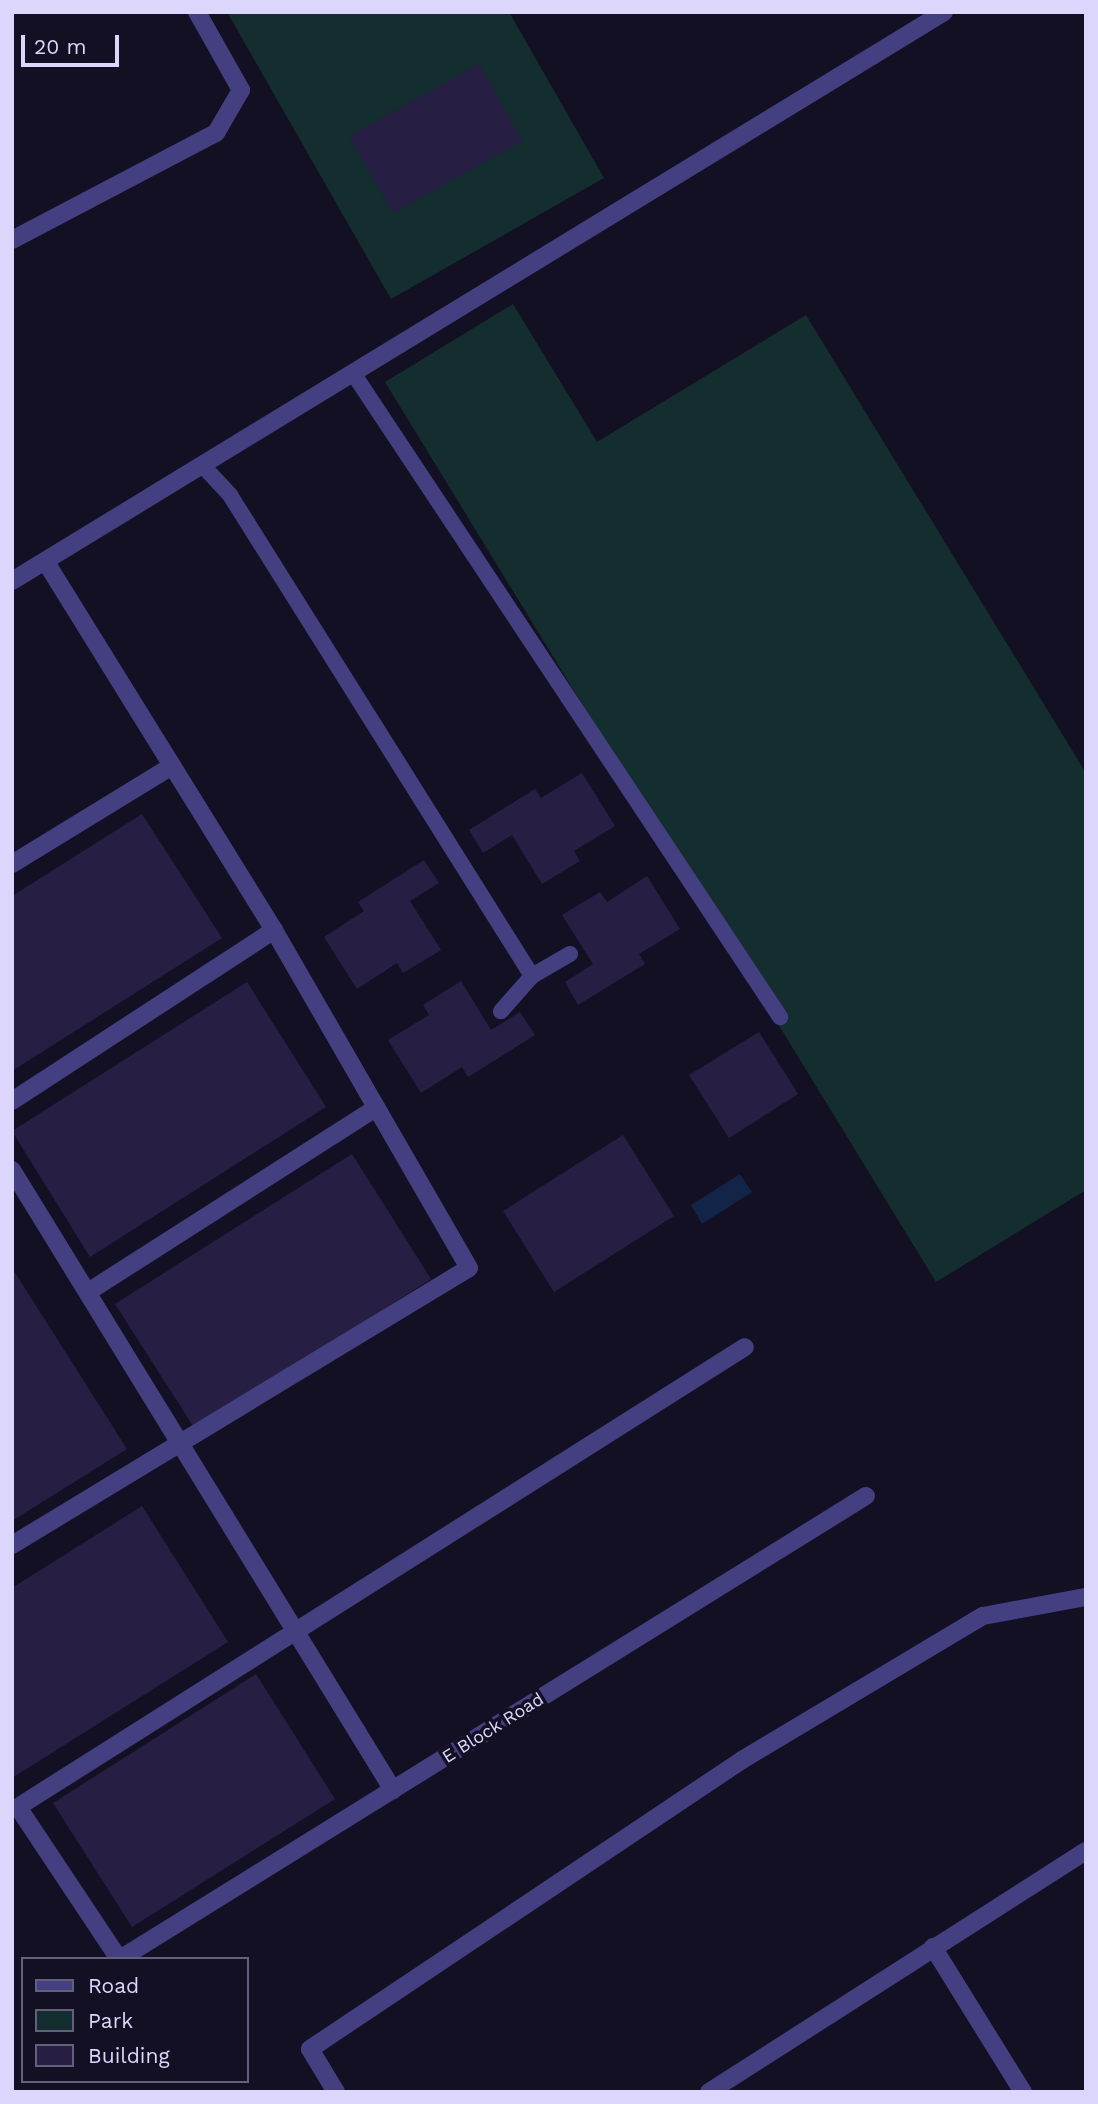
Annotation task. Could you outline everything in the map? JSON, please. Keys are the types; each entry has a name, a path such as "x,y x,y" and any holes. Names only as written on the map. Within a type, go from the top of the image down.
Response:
{"street":[{"path":"12,240 216,133 241,90 197,12"},
{"path":"12,581 204,467 944,12"},
{"path":"12,1545 467,1273 467,1261 274,930 44,561"},
{"path":"12,864 172,766"},
{"path":"12,1101 274,930"},
{"path":"88,1292 376,1108"},
{"path":"12,1170 294,1634 393,1790"},
{"path":"118,1957 15,1807 294,1634 745,1347"},
{"name":"E Block Road","path":"122,1957 866,1496"},
{"path":"336,2092 310,2049 741,1760 983,1616 1086,1597"},
{"path":"709,2092 1086,1851"},
{"path":"933,1947 1023,2092"}],"lane":[{"path":"353,373 780,1017"},
{"path":"204,467 230,495 532,976"},
{"path":"501,1011 532,976 570,954"}],"green space":[{"path":"227,12 509,12 604,178 391,299"},
{"path":"513,304 597,442 806,315 1086,773 1086,1190 936,1282 385,382"}],"water":[{"path":"740,1174 752,1192 702,1224 691,1205"}],"building":[{"path":"479,64 522,141 393,213 349,136"},
{"path":"582,773 615,826 574,851 580,861 542,884 512,835 483,853 469,830 535,789 541,798"},
{"path":"142,814 222,938 12,1071 12,896"},
{"path":"424,860 439,883 410,901 441,950 403,973 397,963 357,989 324,937 364,911 358,902"},
{"path":"647,876 680,929 639,954 645,964 578,1005 565,982 593,964 562,915 600,892 607,902"},
{"path":"461,981 491,1030 520,1012 535,1035 468,1077 462,1067 421,1093 388,1040 429,1015 423,1005"},
{"path":"247,982 326,1107 90,1257 12,1131"},
{"path":"759,1032 798,1094 729,1138 689,1075"},
{"path":"623,1135 674,1216 554,1292 503,1211"},
{"path":"352,1154 431,1279 195,1429 115,1304"},
{"path":"12,1268 127,1449 12,1521"},
{"path":"142,1506 228,1642 12,1778 12,1588"},
{"path":"256,1674 335,1799 132,1927 53,1803"}]}
